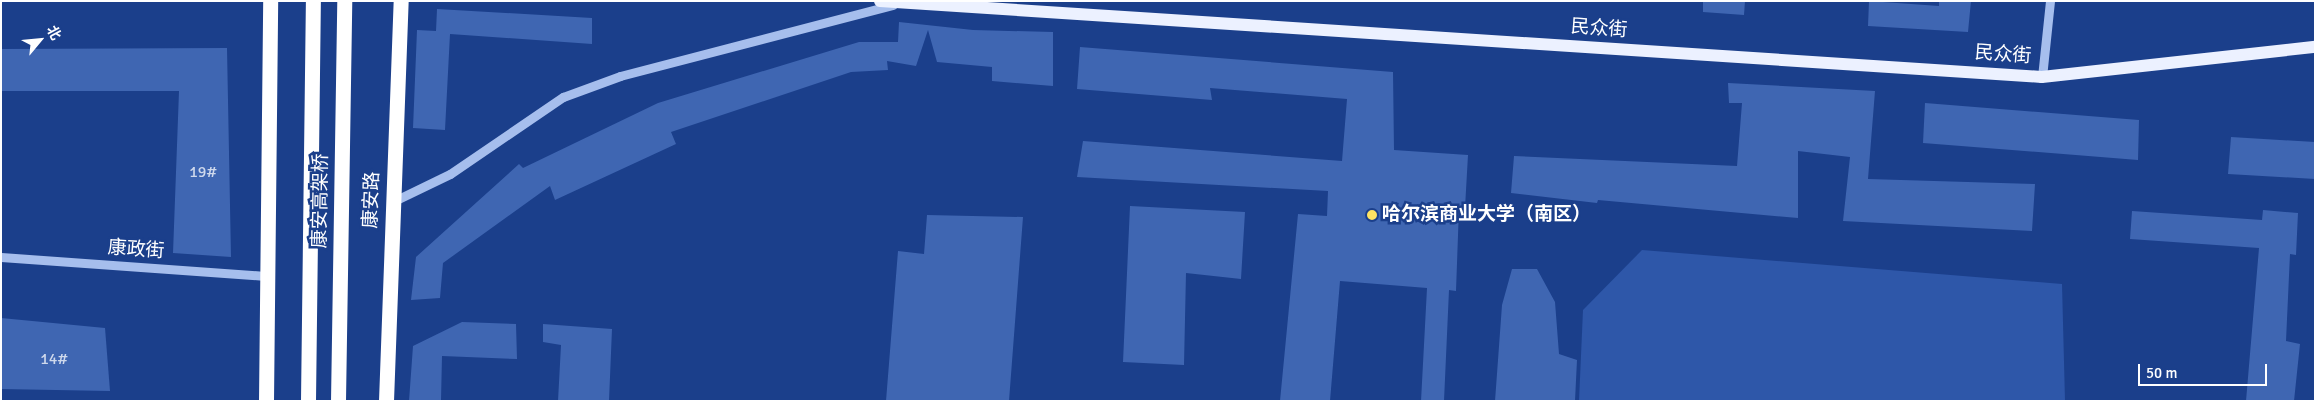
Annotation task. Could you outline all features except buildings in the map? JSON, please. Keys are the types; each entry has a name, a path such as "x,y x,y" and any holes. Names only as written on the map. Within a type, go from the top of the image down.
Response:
{"highway":[{"path":"266,401 270,1"},
{"path":"308,1 312,61"},
{"name":"康安高架桥","path":"308,401 313,1"},
{"name":"康安高架桥","path":"338,401 344,1"},
{"path":"343,62 350,1"},
{"name":"康安路","path":"386,401 401,1"}],"main road":[{"name":"民众街","path":"880,1 2042,77 2315,47"}],"street":[{"path":"2042,77 2050,1"},
{"path":"392,202 450,174 563,97 620,76 902,3"},
{"name":"康政街","path":"1,257 268,276"}],"shaded area":[{"path":"1642,250 2062,284 2065,401 1579,401 1583,310"}],"place":[{"name":"哈尔滨商业大学（南区）","path":"1372,215"}]}
